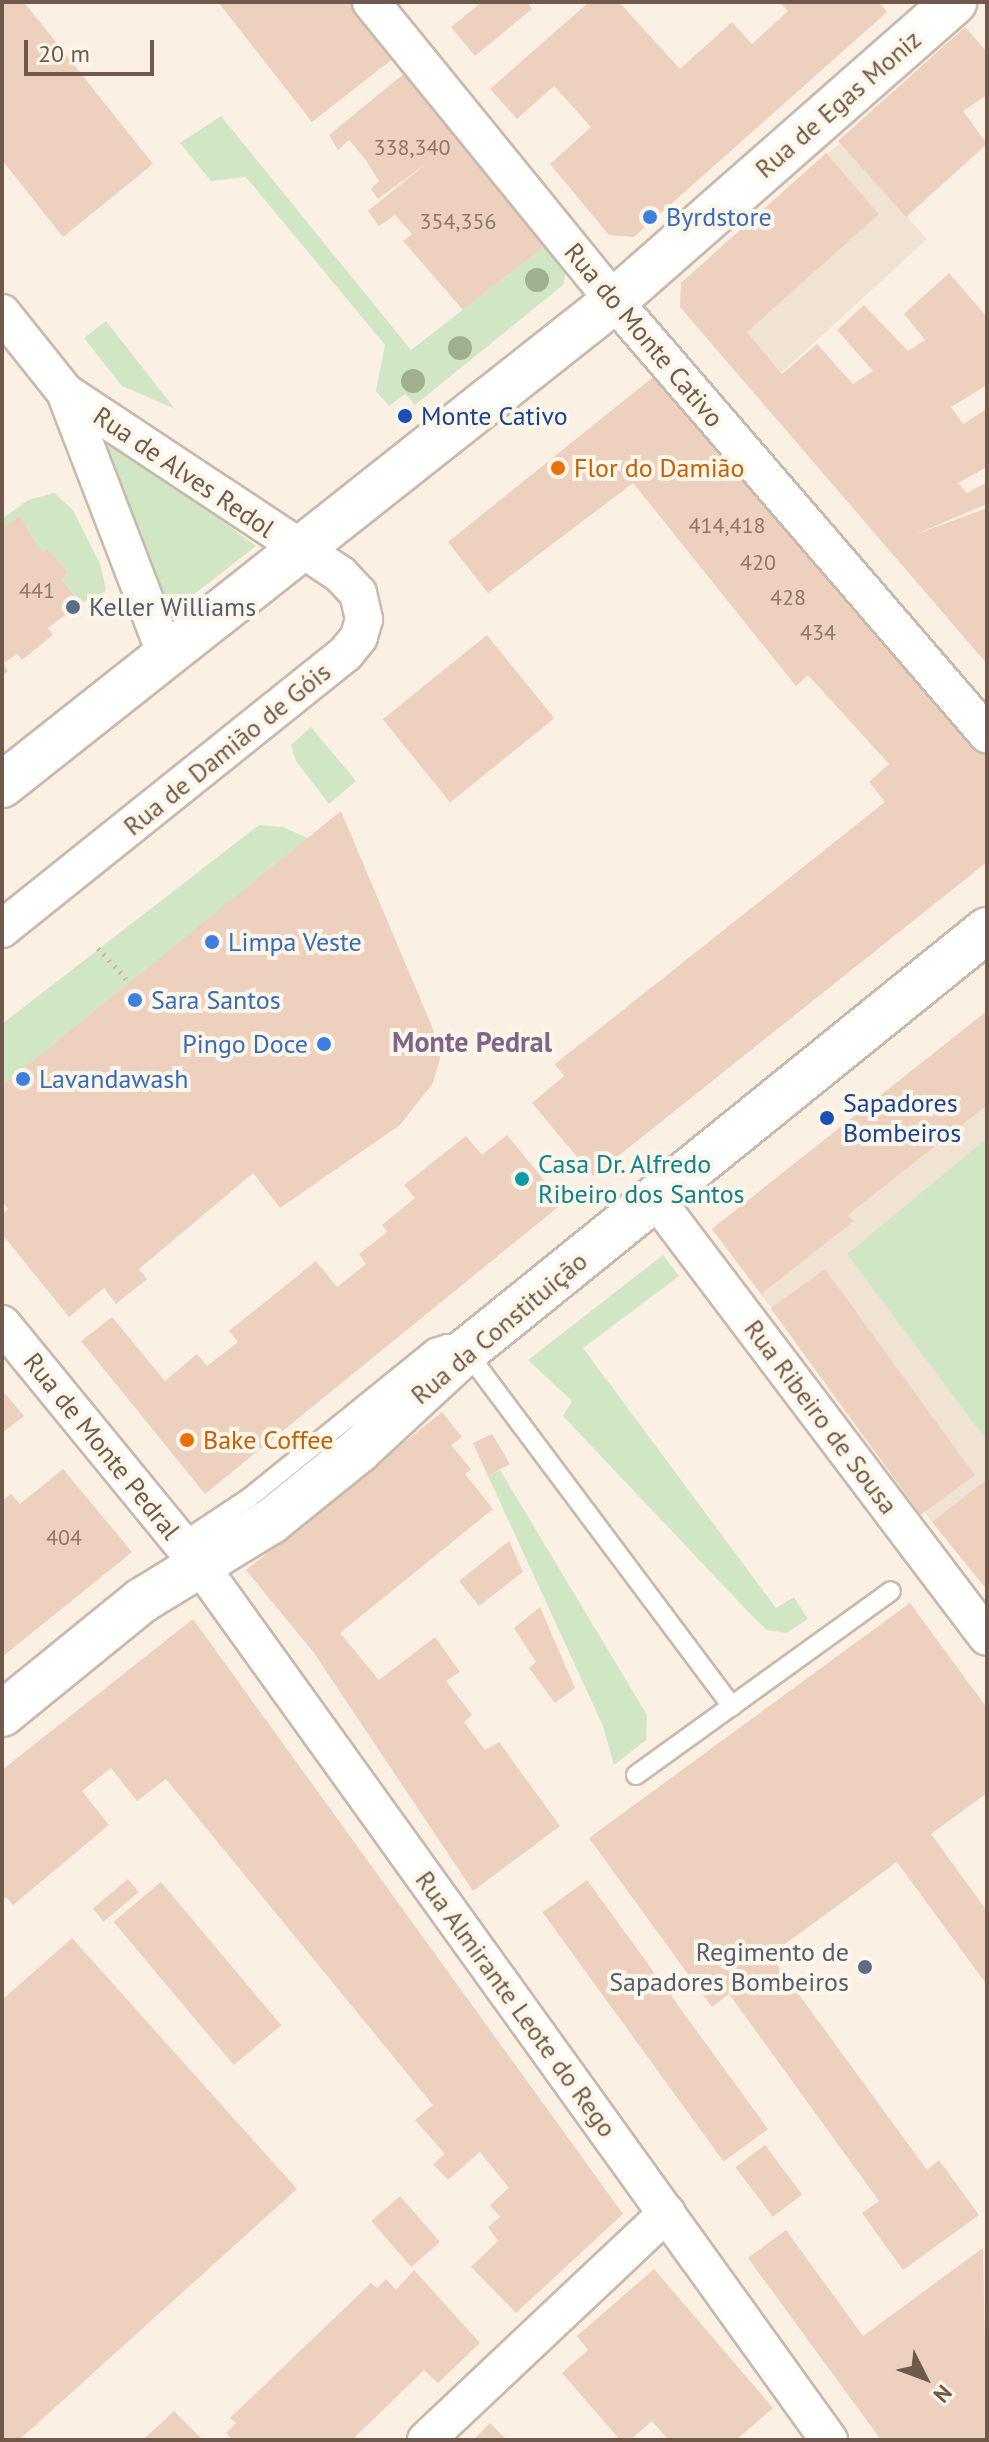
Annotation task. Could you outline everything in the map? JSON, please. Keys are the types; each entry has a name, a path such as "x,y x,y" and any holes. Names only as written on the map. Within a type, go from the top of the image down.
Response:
{"main road":[{"name":"Rua de Egas Moniz","path":"614,301 954,2"},
{"path":"2,785 304,550 614,301"},
{"name":"Rua da Constituição","path":"2,1714 141,1601 192,1555 358,1451 466,1351 987,930"}],"street":[{"name":"Rua do Monte Cativo","path":"371,2 614,301 987,734"},
{"name":"Rua de Alves Redol","path":"2,313 65,392 167,658"},
{"name":"Rua de Alves Redol","path":"65,392 304,550"},
{"name":"Rua de Damião de Góis","path":"2,929 345,654 359,637 364,619 358,593 304,550"},
{"name":"Rua Ribeiro de Sousa","path":"655,1198 987,1637"},
{"name":"Rua de Monte Pedral","path":"2,1324 192,1555"},
{"name":"Rua Almirante Leote do Rego","path":"192,1555 829,2440"},
{"path":"426,2440 667,2213"}],"lane":[{"path":"466,1351 732,1706"},
{"path":"636,1775 891,1591"}],"path":[{"path":"98,948 130,983"}],"shaded area":[{"path":"840,143 927,239 757,395 680,307 681,283"},
{"path":"987,1011 987,1479 932,1522 712,1229"}],"green space":[{"path":"221,116 411,350 545,246 566,271 563,285 415,405 405,394 389,406 376,391 385,345 246,177 211,181 180,143"},
{"path":"106,321 175,409 122,386 84,338"},
{"path":"96,428 256,546 169,614"},
{"path":"54,493 73,510 101,566 106,591 81,603 62,580 68,572 47,548 42,553 20,515 2,529 2,519 28,500"},
{"path":"311,727 356,781 329,804 296,761 291,745"},
{"path":"259,825 283,827 310,839 2,1086 2,1024"},
{"path":"987,1138 987,1441 847,1254"},
{"path":"663,1255 679,1276 583,1348 776,1608 794,1597 808,1619 786,1633 767,1630 755,1619 563,1416 572,1401 528,1360"},
{"path":"500,1470 647,1715 646,1740 614,1765 603,1726 488,1476"}],"building":[{"path":"2,2 24,2 153,164 63,237 2,160"},
{"path":"218,2 350,2 395,57 312,122"},
{"path":"482,2 527,2 532,9 475,56 451,27"},
{"path":"589,2 619,2 680,69 732,22 752,44 788,11 779,2 879,2 887,12 634,237 609,235 550,164 591,127 554,86 517,119 490,89"},
{"path":"965,27 987,52 987,95 963,111 987,144 906,217 838,141"},
{"path":"406,72 545,246 463,310 403,241 412,234 395,215 379,226 368,211 427,163 378,199 371,189 379,181 365,159 349,140 338,150 329,135"},
{"path":"826,153 879,214 747,332 782,374 817,344 853,384 873,371 837,330 864,305 908,351 925,340 904,314 949,273 987,317 987,385 951,407 963,424 987,409 987,467 958,483 967,493 987,482 987,504 914,535 987,508 987,664 680,307 681,283"},
{"path":"657,374 987,758 987,862 593,1176 532,1103 564,1076 555,1064 885,802 869,782 889,764 808,675 796,686 633,483 488,593 448,542"},
{"path":"20,515 42,553 47,548 68,572 62,580 81,603 48,628 53,635 22,660 17,654 3,663 8,671 2,676 2,529"},
{"path":"487,635 554,718 450,802 383,719"},
{"path":"341,811 433,1029 440,1058 433,1083 400,1125 280,1208 253,1173 139,1269 147,1279 116,1304 104,1288 69,1317 2,1234 2,1214 8,1209 2,1201 2,1086"},
{"path":"987,1011 987,1105 848,1215 854,1221 761,1294 712,1229"},
{"path":"507,1135 563,1203 205,1494 81,1341 112,1317 165,1381 197,1354 207,1366 238,1342 229,1331 316,1261 337,1287 366,1264 359,1254 387,1232 382,1225 415,1198 404,1185 466,1136 482,1155"},
{"path":"825,1269 975,1475 921,1515 771,1308"},
{"path":"2,1390 24,1416 2,1433"},
{"path":"442,1412 462,1437 451,1445 471,1469 465,1474 493,1509 340,1633 379,1680 435,1637 460,1672 446,1681 472,1715 464,1722 485,1750 499,1742 560,1826 473,1891 314,1653 246,1570"},
{"path":"492,1434 510,1464 488,1476 473,1443"},
{"path":"63,1469 132,1552 2,1657 2,1501 11,1494 20,1504"},
{"path":"987,1479 987,1590 932,1522"},
{"path":"509,1541 523,1572 479,1606 459,1581"},
{"path":"910,1603 987,1708 987,1793 931,1834 987,1911 987,1985 897,1862 770,1955 927,2170 939,2160 979,2215 903,2270 862,2213 879,2201 729,1994 712,2007 589,1838"},
{"path":"540,1607 575,1688 555,1703 529,1668 536,1662 514,1628"},
{"path":"193,1619 623,2214 516,2313 471,2267 498,2241 488,2227 500,2217 490,2205 509,2188 480,2152 448,2180 433,2164 445,2154 415,2120 433,2105 166,1779 137,1801 111,1768 82,1791 109,1825 13,1905 6,1897 2,1900 2,1770"},
{"path":"128,1879 139,1892 104,1922 93,1909"},
{"path":"587,1880 768,2129 724,2162 543,1912"},
{"path":"161,1882 281,2025 234,2065 114,1922"},
{"path":"72,1938 297,2189 19,2440 2,2440 2,2000"},
{"path":"765,2145 802,2195 773,2217 735,2167"},
{"path":"400,2196 440,2242 411,2267 371,2221"},
{"path":"786,2230 863,2336 983,2248 987,2440 881,2440 748,2258"},
{"path":"654,2269 773,2408 736,2440 668,2440 652,2421 630,2440 620,2440 562,2373 588,2350 577,2336"},
{"path":"414,2270 480,2343 438,2383 424,2370 352,2440 233,2440 226,2433 236,2423 230,2418 371,2283 377,2288 386,2279 396,2290"},
{"path":"174,2411 203,2440 143,2440"},
{"path":"490,2423 507,2440 473,2440"}],"place":[{"name":"Byrdstore","path":"650,217"},
{"name":"Monte Cativo","path":"405,416"},
{"name":"Flor do Damião","path":"558,468"},
{"name":"Keller Williams","path":"73,607"},
{"name":"Limpa Veste","path":"212,942"},
{"name":"Sara Santos","path":"135,1000"},
{"name":"Pingo Doce","path":"324,1044"},
{"name":"Lavandawash","path":"23,1079"},
{"name":"Sapadores Bombeiros","path":"827,1118"},
{"name":"Casa Dr. Alfredo Ribeiro dos Santos","path":"522,1179"},
{"name":"Bake Coffee","path":"187,1440"},
{"name":"Regimento de Sapadores Bombeiros","path":"865,1967"}],"district":[{"name":"Monte Pedral","path":"472,1042"}]}
